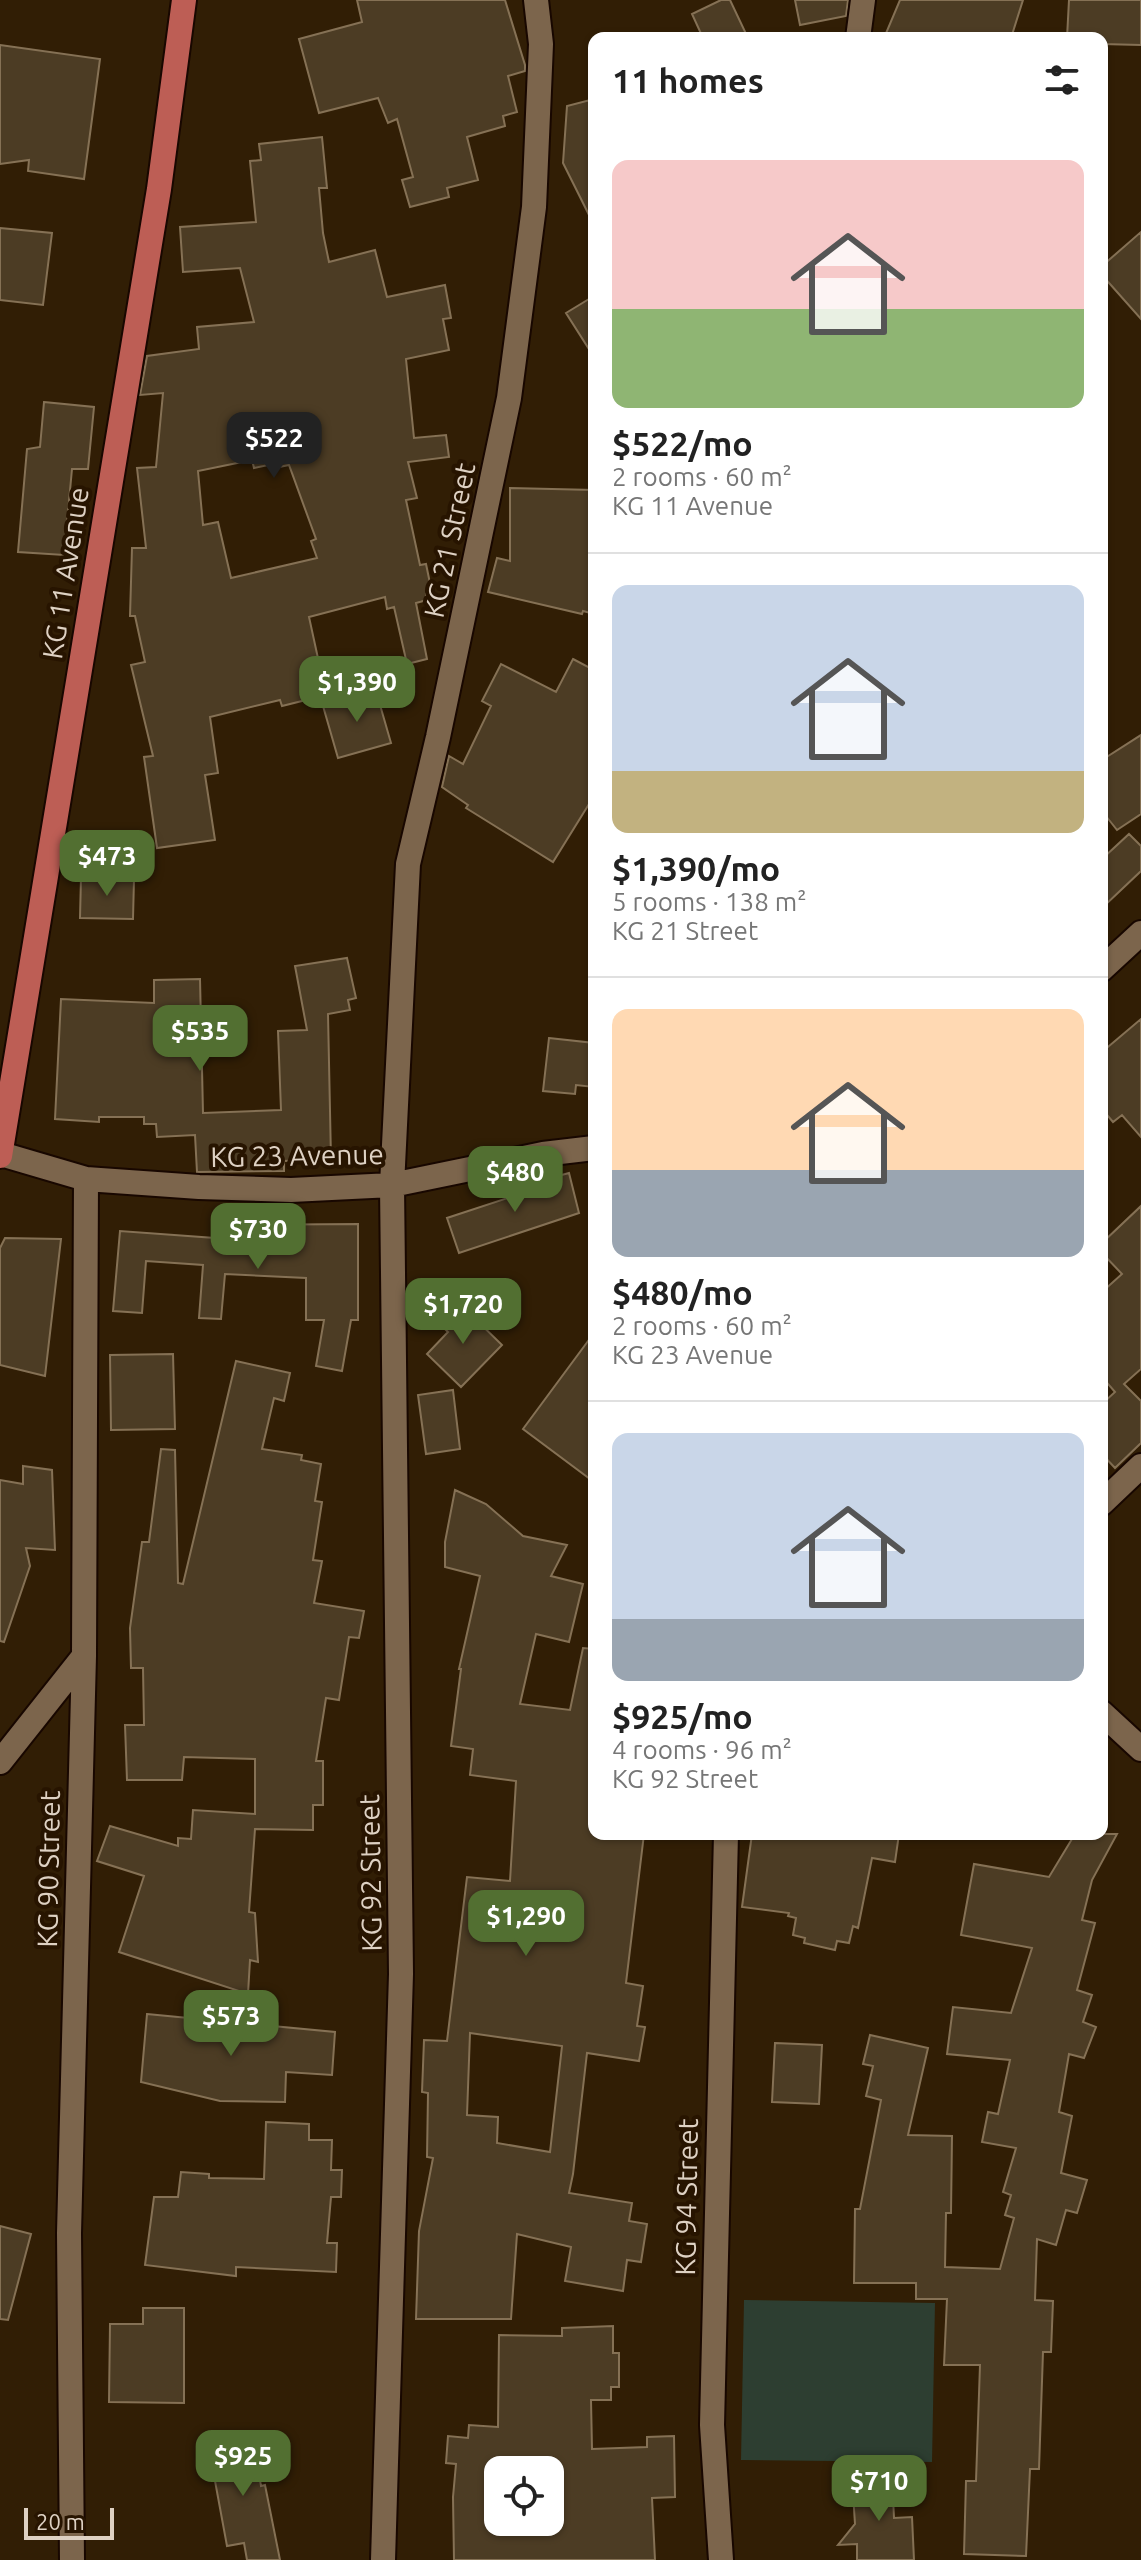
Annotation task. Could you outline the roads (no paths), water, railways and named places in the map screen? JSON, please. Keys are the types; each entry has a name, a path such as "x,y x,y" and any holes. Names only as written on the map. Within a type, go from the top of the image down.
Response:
{"main road":[{"name":"KG 11 Avenue","path":"0,1155 4,1098 159,189 184,0"}],"street":[{"name":"KG 21 Street","path":"392,1185 408,864 438,737 509,398 534,207 541,44 536,0"},
{"path":"859,32 863,0"},
{"path":"1108,963 1141,933"},
{"name":"KG 23 Avenue","path":"0,1155 86,1179 291,1190 392,1185 543,1154 588,1149"},
{"name":"KG 90 Street","path":"72,2560 69,2233 84,1656 86,1179"},
{"name":"KG 92 Street","path":"383,2560 401,1974 392,1185"},
{"path":"1108,1497 1141,1466"},
{"path":"0,1762 84,1656"},
{"path":"1108,1719 1141,1749"},
{"name":"KG 94 Street","path":"721,2560 712,2425 726,1840"}]}
